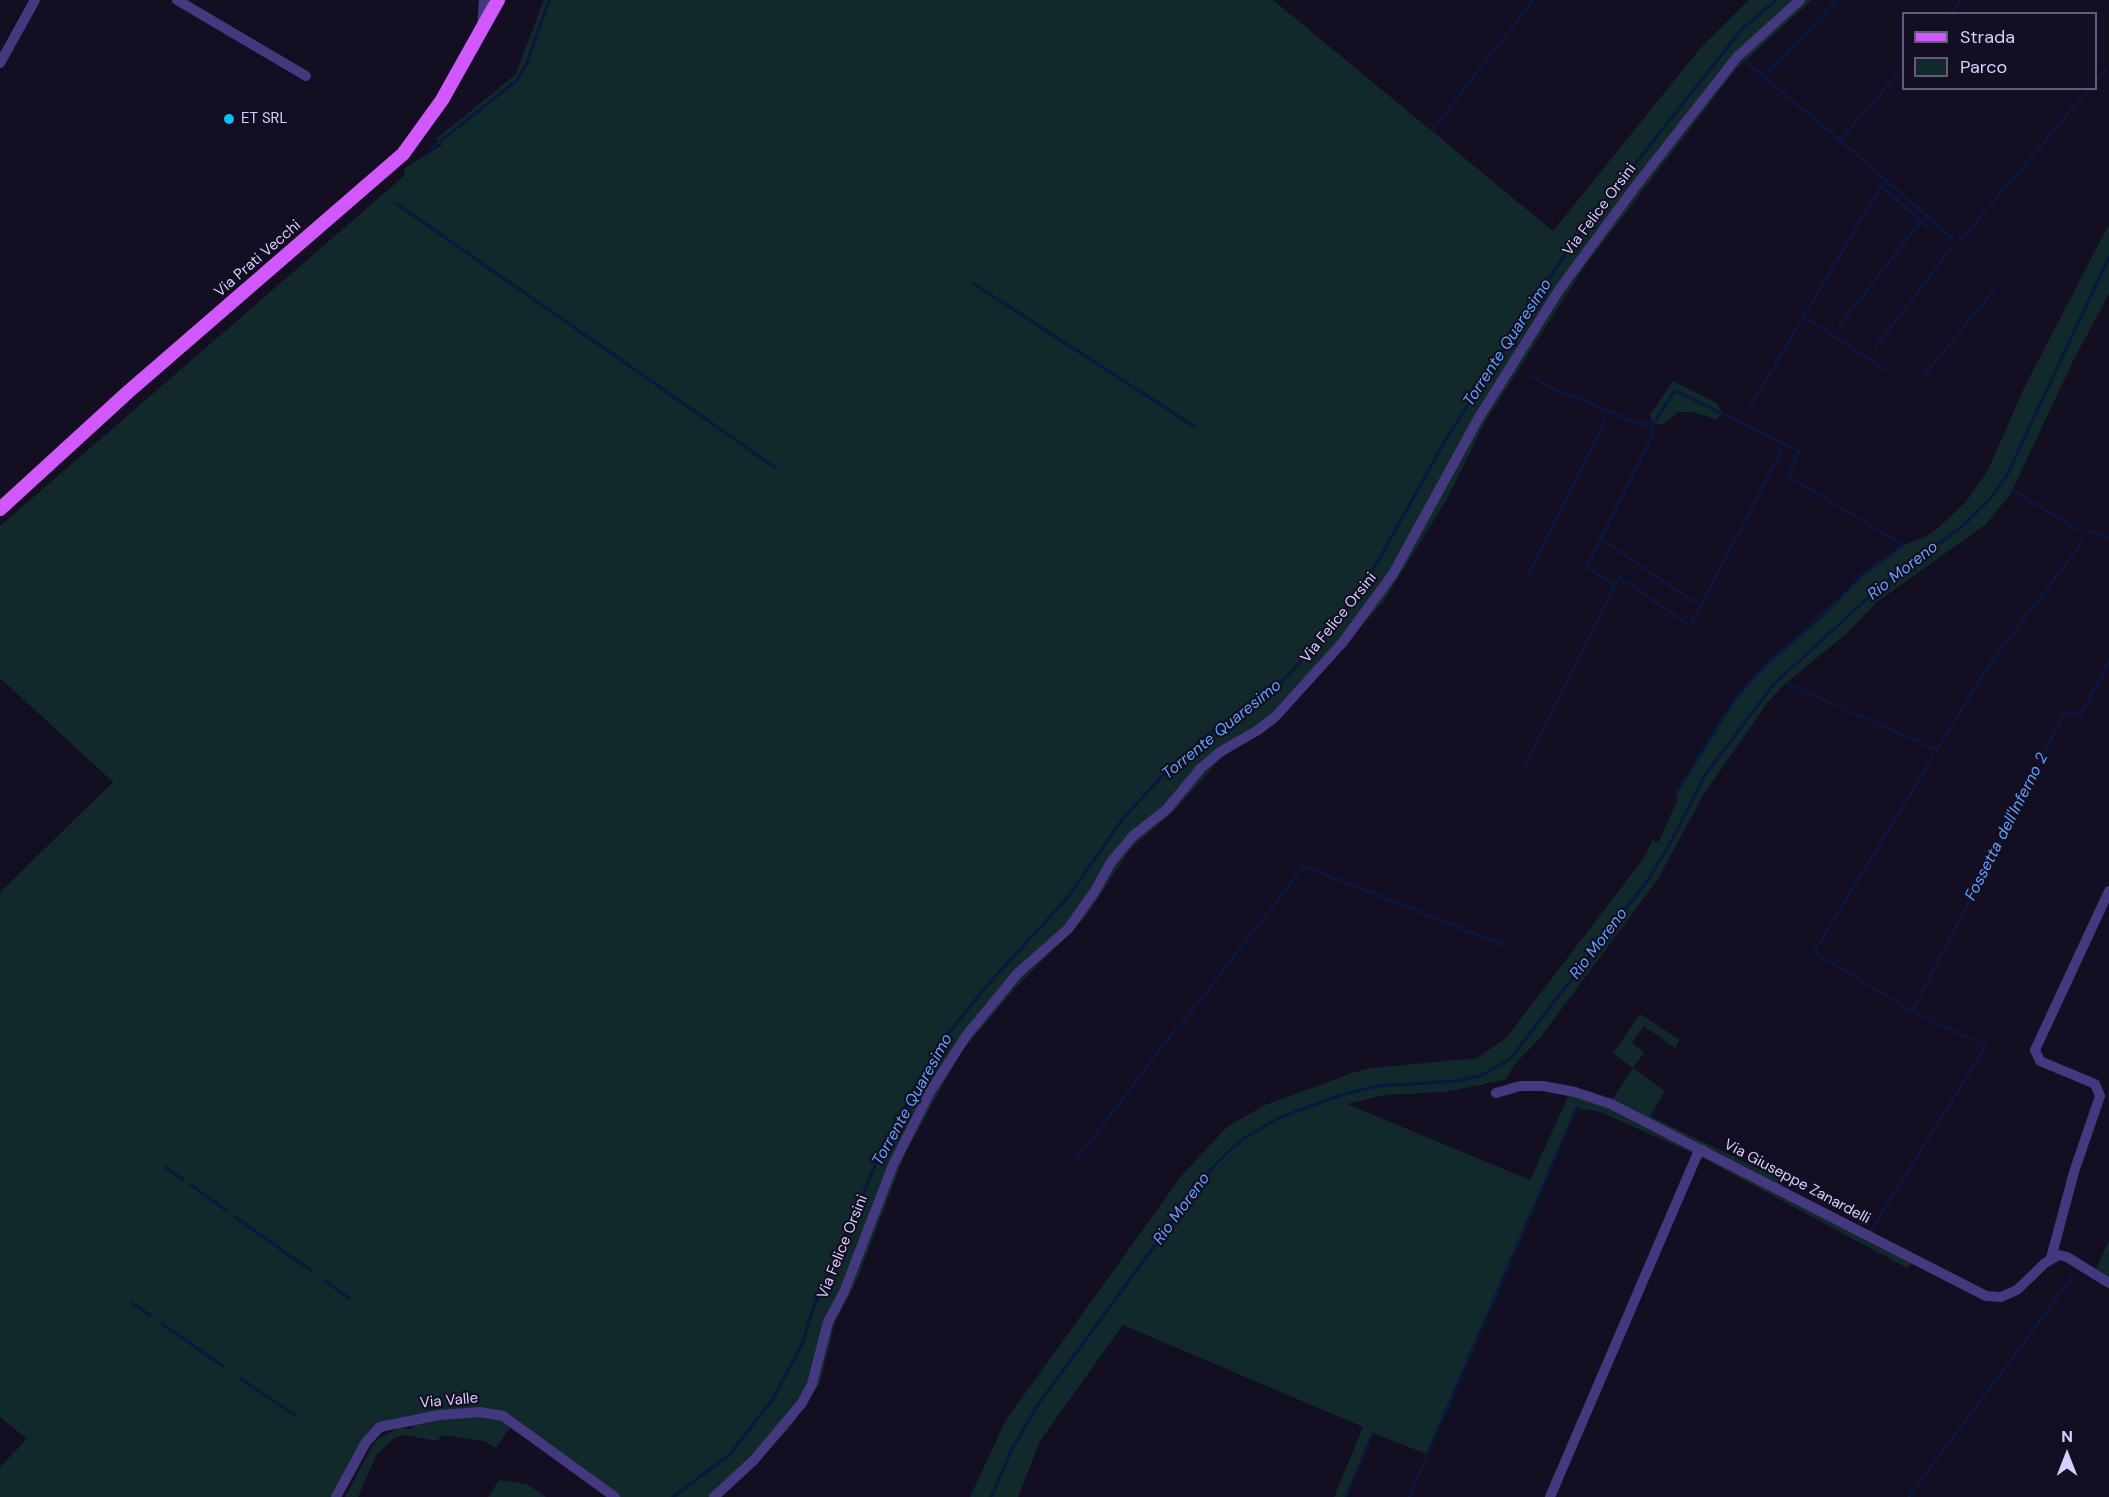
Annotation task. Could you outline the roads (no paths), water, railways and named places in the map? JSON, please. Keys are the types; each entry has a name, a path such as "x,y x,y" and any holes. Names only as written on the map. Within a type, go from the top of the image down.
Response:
{"main road":[{"name":"Via Prati Vecchi","path":"0,509 128,392 391,166 431,118 498,0"}],"street":[{"path":"0,63 35,0"},
{"path":"177,0 306,76"},
{"path":"482,30 484,0"},
{"name":"Via Felice Orsini","path":"714,1497 754,1460 802,1403 812,1384 828,1322 844,1292 893,1165 930,1092 966,1036 1018,973 1068,928 1095,891 1111,862 1133,836 1167,809 1201,768 1220,752 1258,730 1276,716 1350,634 1393,574 1478,419 1559,290 1662,152 1737,57 1800,0"},
{"path":"2051,1258 2074,1172 2100,1096 2095,1084 2040,1061 2035,1050 2109,891"},
{"path":"1496,1093 1520,1086 1575,1092 1611,1104 1703,1150"},
{"name":"Via Giuseppe Zanardelli","path":"1550,1497 1697,1155 1703,1150 1986,1296 2001,1297 2017,1290 2051,1258"},
{"path":"2051,1258 2059,1255 2067,1257 2109,1283"},
{"name":"Via Valle","path":"336,1497 366,1442 380,1427 439,1415 480,1412 503,1416 615,1497"}],"waterway":[{"path":"429,150 517,80 527,63 549,0"},
{"path":"1433,129 1533,0"},
{"name":"Torrente Quaresimo","path":"673,1497 729,1455 773,1399 802,1344 814,1306 878,1159 921,1077 949,1033 984,989 1068,897 1124,817 1175,763 1209,734 1264,697 1289,675 1344,611 1377,563 1446,439 1571,245 1742,29 1776,0"},
{"path":"1765,77 1837,0"},
{"path":"1952,12 1961,0"},
{"path":"1746,62 1840,140"},
{"path":"1902,69 1840,140 1952,238"},
{"path":"2097,81 2106,69"},
{"path":"1959,242 2088,90"},
{"path":"1749,409 1881,186 1928,227"},
{"path":"397,204 776,468"},
{"path":"1840,325 1921,221"},
{"path":"1875,348 1951,248"},
{"name":"Rio Moreno","path":"991,1497 1012,1449 1037,1406 1211,1169 1233,1147 1281,1117 1341,1095 1377,1086 1456,1081 1480,1076 1510,1059 1648,880 1671,842 1705,775 1773,685 1883,584 1964,525 1991,498 2007,475 2109,257"},
{"path":"974,284 1195,427"},
{"path":"1922,378 1995,289"},
{"path":"1804,317 1886,370"},
{"path":"1528,374 1550,387 1640,424 1653,424 1674,392 1678,392 1799,451 1788,476 1903,545 1862,575 1825,613 1761,669 1734,700 1675,795"},
{"path":"1528,575 1605,421"},
{"path":"1614,585 1587,567 1652,437 1653,424"},
{"path":"1691,624 1782,450"},
{"path":"2013,490 2078,530"},
{"path":"2089,532 2109,537"},
{"path":"1601,539 1696,603"},
{"path":"1786,683 1937,750 1989,665 2083,541"},
{"path":"1525,765 1619,577 1686,623"},
{"name":"Fossetta dell'Inferno 2","path":"1914,1009 2064,714 2069,712 2081,715 2109,661"},
{"path":"1870,1232 1986,1046 1913,1012 1814,952 1933,757"},
{"path":"1181,1025 1304,866 1503,945"},
{"path":"1075,1161 1176,1029"},
{"path":"1409,1497 1577,1107"},
{"path":"165,1167 183,1180"},
{"path":"191,1185 227,1211"},
{"path":"235,1217 313,1272"},
{"path":"1909,1497 2073,1276"},
{"path":"324,1280 349,1298"},
{"path":"132,1303 151,1316"},
{"path":"162,1324 223,1366"},
{"path":"240,1378 296,1416"},
{"path":"1346,1497 1373,1433"}],"place":[{"name":"ET SRL","path":"229,119"}]}
